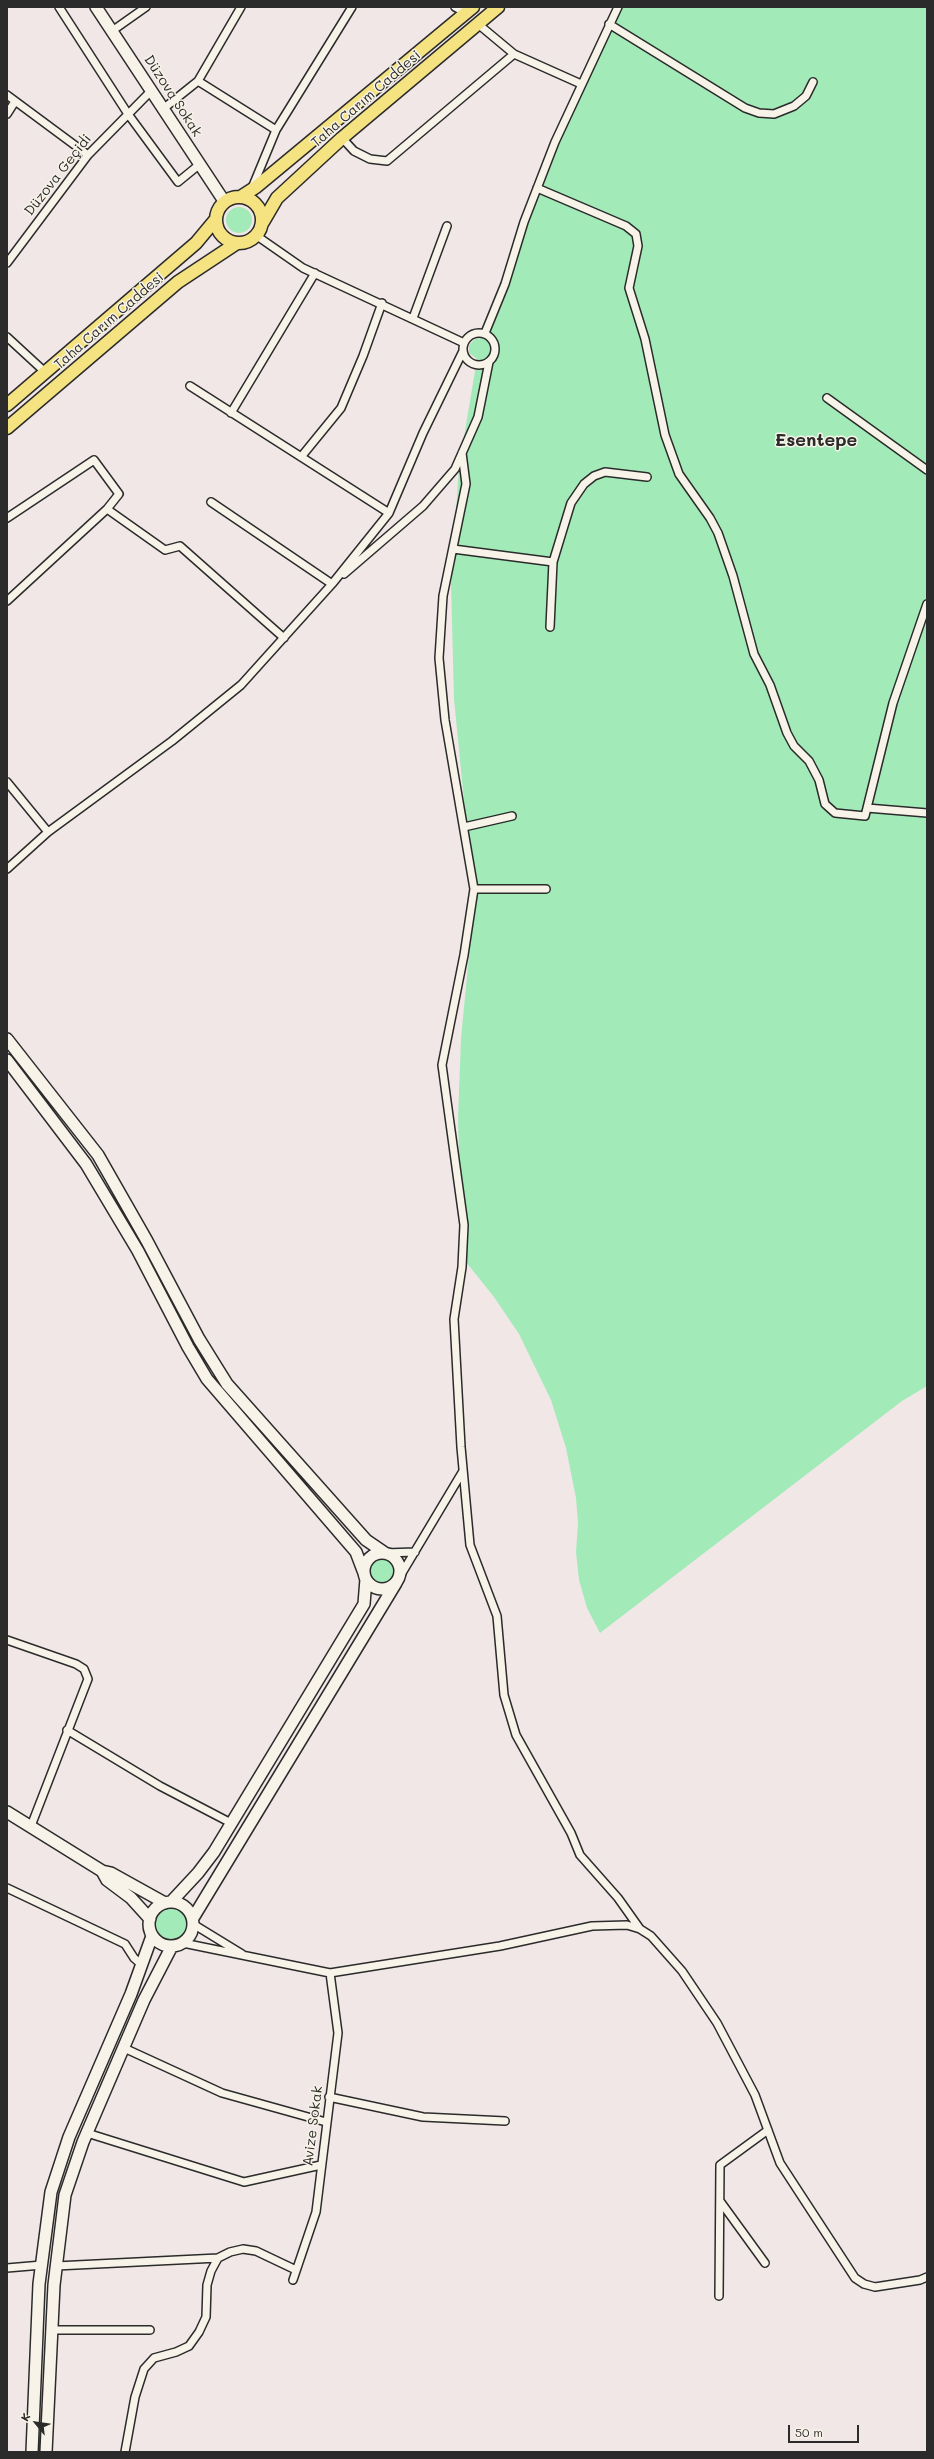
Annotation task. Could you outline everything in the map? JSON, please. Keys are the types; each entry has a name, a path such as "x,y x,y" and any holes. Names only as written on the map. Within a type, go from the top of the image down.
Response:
{"main road":[{"name":"Taha Carım Caddesi","path":"263,222 277,198 342,138 498,7"},
{"name":"Taha Carım Caddesi","path":"246,194 465,9"},
{"path":"246,194 258,205 263,222 257,236 249,242 237,243 221,235 216,219 217,212 224,202 246,194"},
{"name":"Taha Carım Caddesi","path":"7,405 196,243 216,219"},
{"name":"Taha Carım Caddesi","path":"7,428 178,282 237,243"}],"street":[{"path":"59,7 128,114 178,182 200,164"},
{"name":"Düzova Sokak","path":"96,7 224,202"},
{"path":"112,31 146,7"},
{"path":"163,109 198,81 241,7"},
{"path":"246,194 276,130 352,7"},
{"path":"485,333 505,284 524,222 581,84 618,7"},
{"path":"478,24 514,54 581,84"},
{"path":"609,24 745,108 759,113 774,114 794,106 806,96 813,82"},
{"path":"342,138 354,151 370,159 387,161 514,54"},
{"path":"198,81 276,130"},
{"name":"Düzova Geçidi","path":"7,262 88,155 151,91"},
{"path":"7,95 14,103 88,155"},
{"path":"7,114 14,103"},
{"path":"538,188 626,226 636,234 638,246 629,288 645,339 665,435 679,474 710,518 718,533 733,576 754,654 773,692 787,733 794,746 809,761 819,780 825,804 835,812 865,816 893,703 927,604"},
{"path":"413,318 447,226"},
{"path":"257,236 303,268 382,303 464,343"},
{"path":"231,413 315,273"},
{"path":"301,457 341,408 363,356 382,303"},
{"path":"7,869 48,832 172,741 241,685 284,638 332,584 389,513 423,433 463,351 464,343 473,334 485,333 492,338 495,346 494,355 489,362 478,417 455,470 424,506 332,584"},
{"path":"7,337 45,372"},
{"path":"463,351 466,359 473,364 482,365 489,362"},
{"path":"190,386 389,513"},
{"path":"827,398 927,470"},
{"path":"462,454 466,484 443,596 439,658 445,720 474,889 464,955 442,1065 464,1225 462,1267 454,1319 463,1471 470,1545 497,1616 504,1695 516,1734 571,1833 580,1855 618,1898 640,1929"},
{"path":"7,518 94,460 119,494 107,509 7,601"},
{"path":"550,627 553,562 571,503 584,484 594,476 605,472 647,477"},
{"path":"211,502 332,584"},
{"path":"107,509 165,550 180,546 284,638"},
{"path":"453,549 553,562"},
{"path":"7,782 48,832"},
{"path":"867,808 927,813"},
{"path":"464,827 512,816"},
{"path":"474,889 546,889"},
{"path":"7,1039 98,1155 148,1241 199,1340 227,1384 366,1540 398,1562 398,1580 392,1587 380,1589 374,1588 365,1576 356,1552 207,1380 138,1251 86,1164 7,1060"},
{"path":"46,2452 56,2266 65,2195 87,2133 144,2000 177,1945 191,1935 193,1921 463,1471"},
{"path":"150,1919 156,1909 168,1903 206,1864 231,1823 364,1604 365,1567 370,1558 385,1553 415,1552"},
{"path":"7,1640 76,1664 84,1670 88,1679 31,1826"},
{"path":"67,1730 160,1786 231,1823"},
{"path":"7,1812 102,1871 111,1873 168,1903 182,1905 193,1921 247,1957"},
{"path":"32,2452 42,2265 51,2192 69,2137 142,1965 152,1936 150,1919 131,1898 107,1880 102,1871"},
{"path":"7,1888 125,1944 134,1958 142,1965"},
{"path":"152,1936 161,1944 177,1945 247,1957 330,1973 492,1947 592,1926 627,1926 640,1929 651,1936 682,1971 717,2023 755,2095 780,2163 855,2278 864,2284 875,2287 920,2280 927,2277"},
{"name":"Avize Sokak","path":"293,2280 316,2212 338,2033 330,1973"},
{"path":"124,2048 222,2093 326,2122"},
{"path":"329,2097 423,2118 505,2121"},
{"path":"719,2296 720,2165 768,2130"},
{"path":"87,2133 244,2182 321,2165"},
{"path":"720,2201 765,2263"},
{"path":"56,2266 218,2258 230,2252 243,2249 256,2251 296,2270"},
{"path":"125,2452 135,2397 144,2369 154,2358 176,2352 188,2346 199,2332 206,2317 207,2285 211,2271 218,2258"},
{"path":"7,2268 42,2265"},
{"path":"52,2330 150,2330"}],"green space":[{"path":"619,7 927,7 927,1386 902,1401 600,1633 587,1608 579,1580 576,1552 578,1523 576,1498 566,1448 551,1400 519,1334 494,1297 466,1262 460,1194 458,1119 461,1038 471,935 471,872 454,699 451,585 459,467 477,359 469,353 469,345 475,339 483,338 545,173"},
{"path":"239,207 248,211 252,220 248,229 239,233 230,229 226,220 230,211"},
{"path":"382,1556 392,1561 397,1571 392,1581 382,1586 372,1581 367,1571 372,1561"},
{"path":"171,1909 177,1910 185,1918 185,1930 177,1938 171,1939 165,1938 157,1930 156,1924 157,1918 165,1910"}],"district":[{"name":"Esentepe","path":"816,440"}]}
